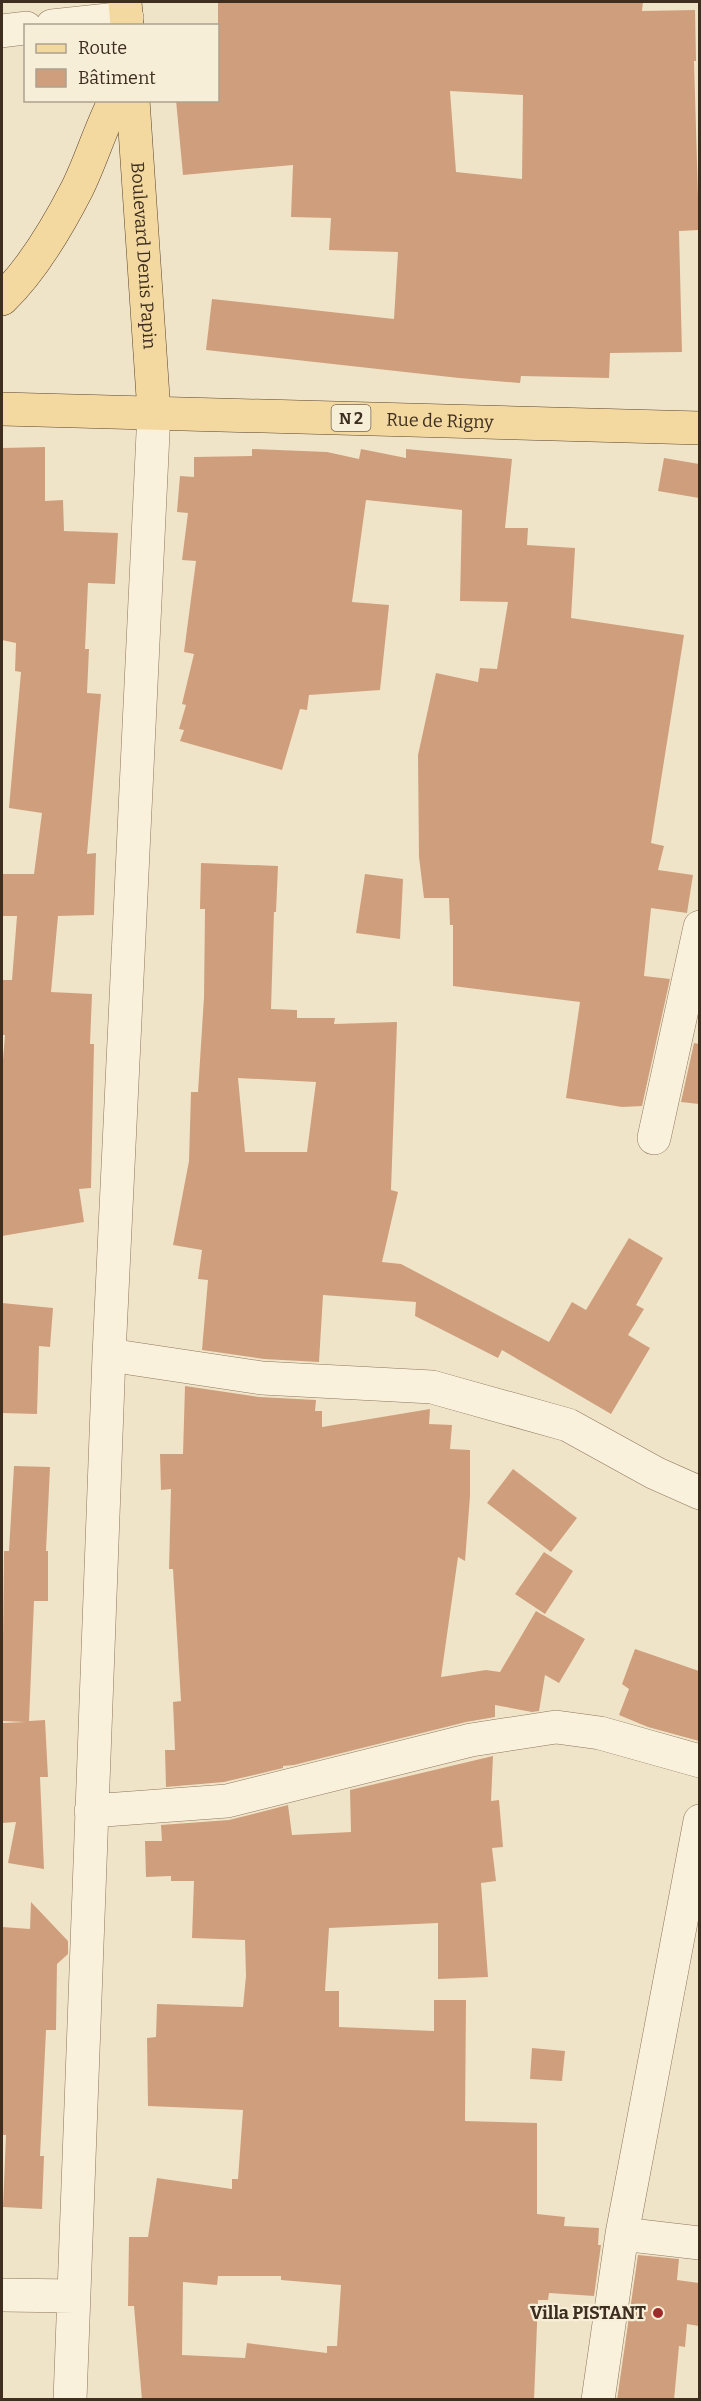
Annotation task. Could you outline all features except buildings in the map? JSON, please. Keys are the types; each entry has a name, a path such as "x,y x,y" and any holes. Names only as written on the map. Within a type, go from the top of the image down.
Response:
{"main road":[{"path":"2,299 46,243 77,188 114,102"},
{"name":"Boulevard Denis Papin","path":"133,102 154,412"},
{"name":"Rue de Rigny","path":"2,409 699,428"}],"street":[{"path":"65,24 126,15"},
{"path":"2,31 24,28"},
{"path":"70,2400 109,1355 154,412"},
{"path":"654,1138 699,927"},
{"path":"109,1355 262,1378 432,1387 568,1425 655,1473 699,1493"},
{"path":"91,1811 227,1801 471,1740 556,1727 600,1733 699,1761"},
{"path":"598,2400 622,2234 699,1821"},
{"path":"622,2234 699,2243"},
{"path":"2,2295 74,2296"}],"place":[{"name":"Villa PISTANT","path":"658,2313"}]}
